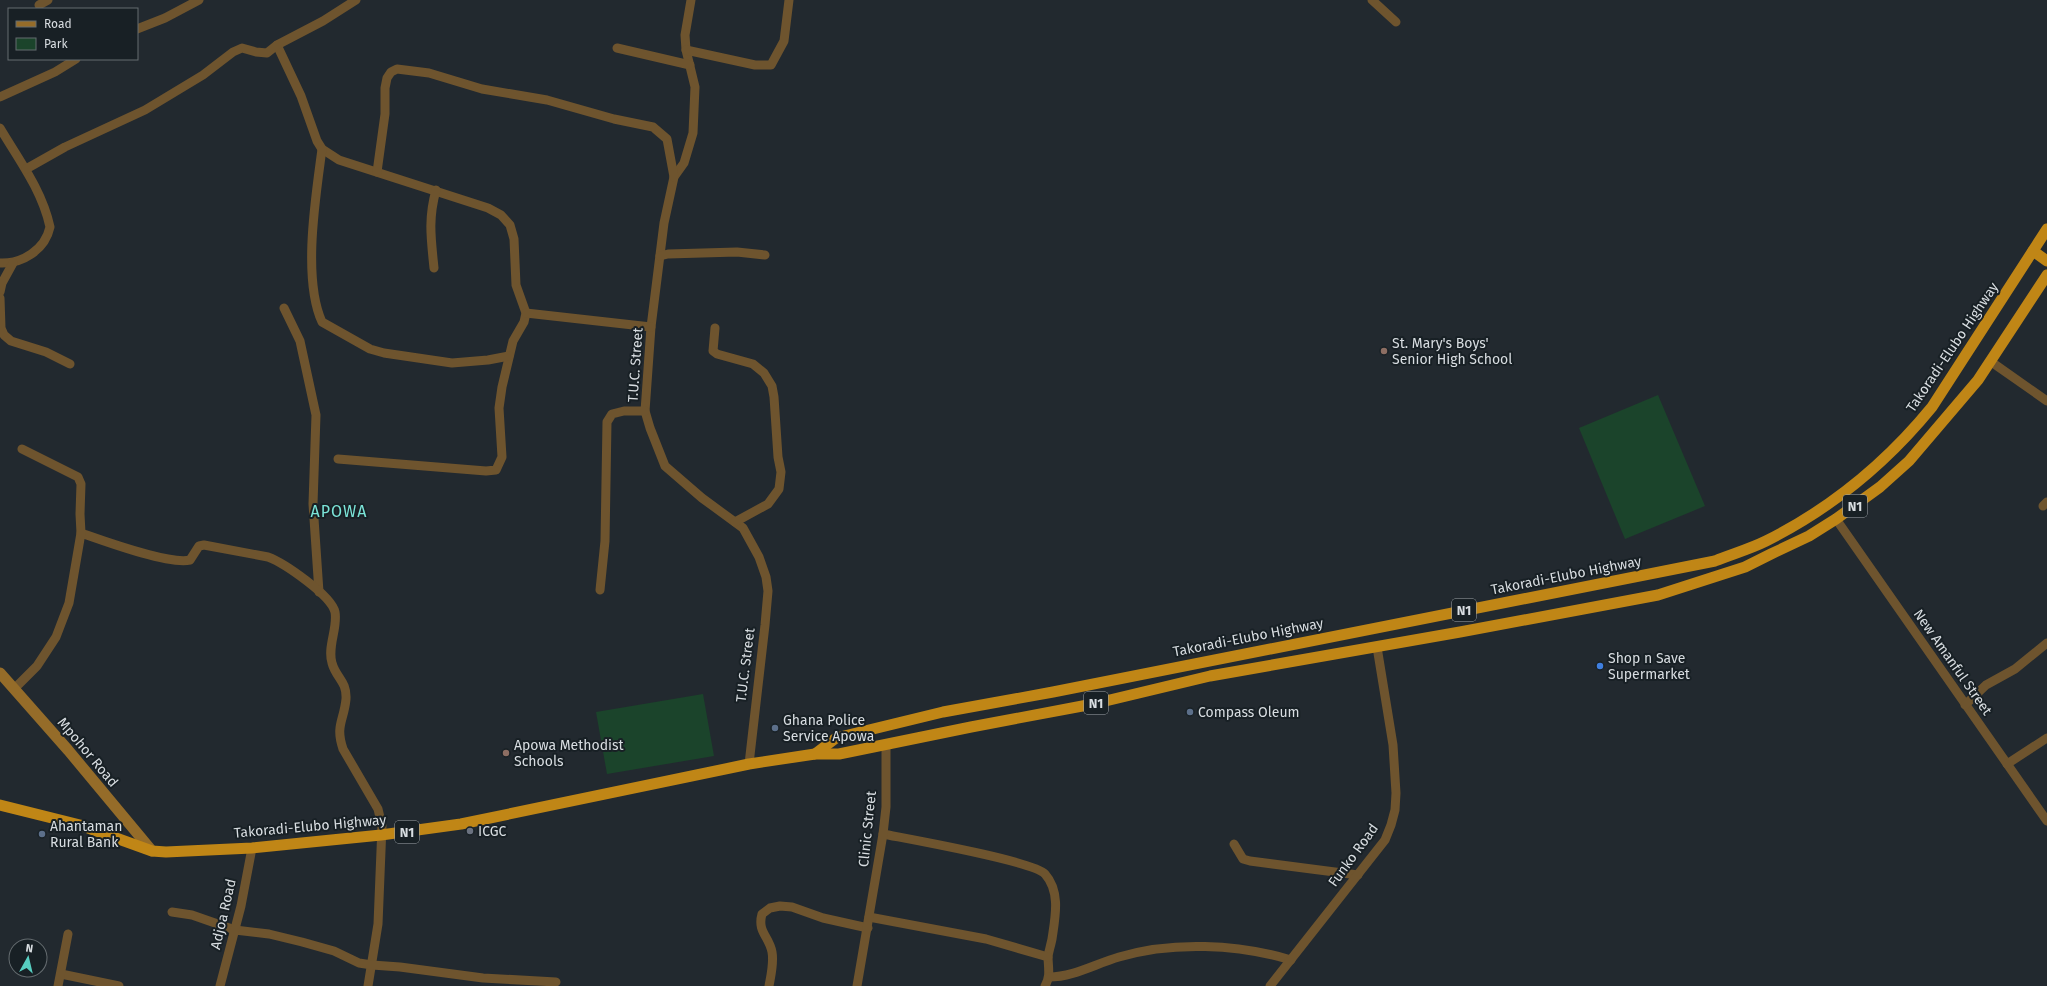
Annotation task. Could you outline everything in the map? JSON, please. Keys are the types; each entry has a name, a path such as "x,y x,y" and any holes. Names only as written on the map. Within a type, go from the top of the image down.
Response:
{"highway":[{"name":"Takoradi-Elubo Highway","path":"815,754 836,738 943,712 1053,692 1715,561 1764,542 1823,508 1870,472 1917,426 1932,407 2047,229"},
{"path":"2034,251 2047,261"},
{"name":"Takoradi-Elubo Highway","path":"0,806 80,825 152,851 166,852 252,848 381,835 461,824 749,764 815,754 839,754 1093,704 1210,676 1658,595 1745,567 1809,536 1836,519 1880,487 1910,461 1963,398 2047,275"}],"main road":[{"name":"Mpohor Road","path":"0,673 68,750 152,851"}],"street":[{"path":"39,5 48,0"},
{"path":"138,29 165,18 199,0"},
{"path":"26,169 65,147 145,110 202,75 233,52 242,48 267,53 277,45 323,21 356,0"},
{"name":"T.U.C. Street","path":"691,0 685,35 686,50 695,87 693,133 684,163 674,177 664,223 651,327 645,411 665,466 702,498 735,522 749,537 759,557 766,577 768,591 749,764"},
{"path":"686,50 755,65 771,65 784,42 790,0"},
{"path":"1372,0 1396,22"},
{"path":"277,45 307,110 313,134 322,149 339,160 436,190 501,214 510,225 514,239 516,286 526,314 509,356 499,408 502,456 496,470 486,471 338,459"},
{"path":"617,48 690,65"},
{"path":"0,97 55,72 74,60"},
{"path":"377,172 384,126 385,88 387,78 391,72 397,69 428,73 482,89 547,100 614,119 654,127 667,139 674,177"},
{"path":"0,128 26,169 40,198 50,227 43,243 32,254 13,263 0,263"},
{"path":"322,149 317,189 313,270 315,300 322,322 370,349 384,353 452,363 488,360 509,356"},
{"path":"434,268 430,224 431,207 436,190"},
{"path":"660,256 668,254 737,252 765,255"},
{"path":"0,292 2,283 13,263"},
{"path":"0,298 1,328 4,334 11,341 46,352 70,364"},
{"path":"284,308 300,341 316,415 313,504 319,592"},
{"path":"526,314 651,327"},
{"path":"715,328 713,351 717,354 753,364 764,373 772,386 774,397 778,457 781,472 779,489 768,504 735,522"},
{"path":"1990,360 2047,401"},
{"path":"600,590 605,541 608,422 612,414 624,411 645,411"},
{"path":"14,689 37,666 56,637 69,603 81,533 81,484 78,477 22,449"},
{"name":"New Amanful Street","path":"1836,519 2047,821"},
{"path":"81,533 160,557 180,561 190,560 199,546 204,545 268,557 276,560 303,578 332,605 335,612 330,654 332,664 345,686 346,699 339,729 340,739 343,749 378,809 382,826 378,924 368,986"},
{"path":"1965,705 1986,686 2026,661 2047,643"},
{"name":"Funko Road","path":"1270,986 1385,840 1391,825 1395,810 1396,793 1393,745 1377,647"},
{"path":"2007,764 2047,738"},
{"name":"Clinic Street","path":"856,986 870,917 883,834 886,807 886,744"},
{"path":"883,834 1003,860 1038,869 1045,874 1053,890 1056,904 1048,956 1049,977 1045,986"},
{"path":"1234,844 1243,859 1250,861 1358,875"},
{"name":"Adjoa Road","path":"220,986 235,930 252,848"},
{"path":"769,986 773,960 772,950 759,922 762,914 770,908 780,906 792,907 836,922 868,928"},
{"path":"172,912 192,915 235,930 269,934 302,942 334,952 359,963 483,978 556,982"},
{"path":"870,917 986,939 1048,956"},
{"path":"58,986 68,934"},
{"path":"1049,977 1064,977 1108,960 1138,952 1190,946 1240,949 1261,952 1291,960"},
{"path":"61,974 119,986"}],"green space":[{"path":"1658,395 1705,506 1625,539 1579,428"},
{"path":"703,694 714,756 607,774 596,712"}],"place":[{"name":"St. Mary's Boys' Senior High School","path":"1384,351"},
{"name":"Shop n Save Supermarket","path":"1600,666"},
{"name":"Compass Oleum","path":"1190,712"},
{"name":"Ghana Police Service Apowa","path":"775,728"},
{"name":"Apowa Methodist Schools","path":"506,753"},
{"name":"ICGC","path":"470,831"},
{"name":"Ahantaman Rural Bank","path":"42,834"}],"district":[{"name":"APOWA","path":"339,511"}]}
